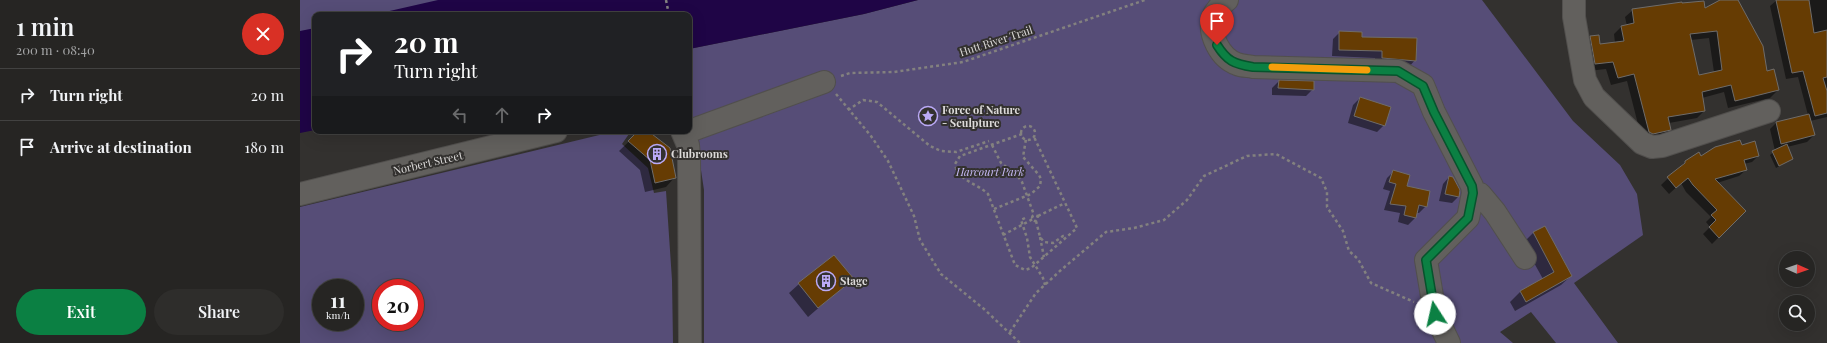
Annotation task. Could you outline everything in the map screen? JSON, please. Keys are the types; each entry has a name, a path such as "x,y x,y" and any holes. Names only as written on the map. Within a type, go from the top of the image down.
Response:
{"street":[{"path":"1227,0 1213,16 1212,31 1217,45 1224,56 1236,64 1253,67 1398,71 1423,86 1434,112 1472,186 1473,193 1468,218 1426,260 1435,314 1449,343"},
{"path":"1574,0 1574,17 1585,80 1588,89 1594,97 1642,143 1652,147 1662,146 1769,111"},
{"path":"692,129 824,82"},
{"name":"Norbert Street","path":"300,194 544,134"},
{"path":"683,134 689,157 690,343"},
{"path":"1473,193 1480,194 1495,212 1525,258"}],"path":[{"path":"666,0 668,12"},
{"name":"Hutt River Trail","path":"824,82 850,73 894,72 964,62 1145,0"},
{"path":"824,82 834,91 848,110 871,136 888,161 914,216 920,240 941,274 1010,332 1020,343"},
{"path":"848,110 863,100 877,102 930,146 941,150 956,152 989,141"},
{"path":"1030,126 1035,130 1034,137 1077,228 1034,265 1024,270 1015,265 994,209 984,190 960,176 956,171 955,164 957,158 1022,134 1025,127 1030,126"},
{"path":"994,209 1038,189 1041,183 1039,176 1023,157 1026,139 1022,134"},
{"path":"1026,139 1034,137"},
{"path":"975,145 976,150"},
{"path":"992,145 1001,163 1019,177 1038,219 1023,224 1003,234"},
{"path":"1010,332 1036,293 1106,232 1134,228 1164,220 1187,200 1204,176 1247,156 1276,154 1321,178 1327,192 1327,207 1343,231 1349,251 1358,259 1371,282 1402,296 1435,314"},
{"path":"1044,257 1040,237 1034,220 1036,216 1066,202"},
{"path":"1025,218 1021,220 1027,238 1030,257 1043,278 1045,285"},
{"path":"1040,237 1044,242 1051,244 1063,236 1066,236"}],"green space":[{"path":"300,0 481,0 423,12 312,12 312,35 300,37"},
{"name":"Harcourt Park","path":"918,0 1482,0 1573,121 1620,165 1637,194 1643,235 1574,283 1618,343 1556,343 1531,312 1500,332 1513,343 704,343 704,190 692,111 692,48 864,14"},
{"path":"604,134 629,134 622,144 648,168 654,193 666,191 672,280 673,343 300,343 300,207"}],"shaded area":[{"path":"438,0 918,0 864,14 692,48 692,12 385,12"},
{"path":"312,29 312,131 300,133 300,31"}],"building":[{"path":"1720,0 1738,0 1763,46 1767,71 1774,69 1779,90 1735,101 1731,85 1702,92 1705,111 1668,117 1671,130 1653,134 1649,132 1634,74 1618,78 1613,62 1595,64 1590,36 1599,35 1600,44 1624,41 1621,26 1634,23 1632,9 1682,2 1704,1 1705,8","holes":["1717,31 1722,70 1699,75 1690,34"]},
{"path":"1776,0 1809,0 1814,33 1827,30 1827,77 1823,78 1827,91 1827,113 1815,116 1803,71 1792,73"},
{"path":"1339,31 1362,32 1362,37 1417,38 1416,61 1382,58 1382,51 1339,50"},
{"path":"1279,80 1314,81 1314,90 1278,88"},
{"path":"1360,97 1391,107 1385,126 1354,116"},
{"path":"1809,114 1815,135 1781,144 1776,122"},
{"name":"Clubrooms","path":"635,134 652,134 670,148 676,178 655,183 650,160 628,141"},
{"path":"1740,140 1742,145 1755,141 1759,156 1744,160 1747,170 1715,179 1746,211 1719,238 1709,227 1716,220 1711,215 1717,210 1688,178 1676,188 1667,177 1685,163 1685,161 1699,152 1701,156 1715,147"},
{"path":"1787,144 1793,159 1779,166 1772,151"},
{"path":"1393,170 1410,175 1407,186 1430,191 1427,207 1419,205 1416,218 1404,215 1406,206 1390,204 1396,184 1389,182"},
{"path":"1449,176 1453,177 1460,190 1459,197 1445,194"},
{"path":"1545,226 1572,276 1526,302 1520,291 1554,272 1533,232"},
{"name":"Stage","path":"834,255 854,279 818,308 798,283"}],"slow traffic":[{"path":"1272,67 1367,70"}],"place":[{"name":"Force of Nature - Sculpture","path":"928,116"},
{"name":"Clubrooms","path":"657,154"},
{"name":"Stage","path":"826,281"}],"route":[{"path":"1217,45 1224,56 1236,64 1253,67 1398,71 1423,86 1434,112 1472,186 1473,193 1468,218 1426,260 1435,314"}]}
